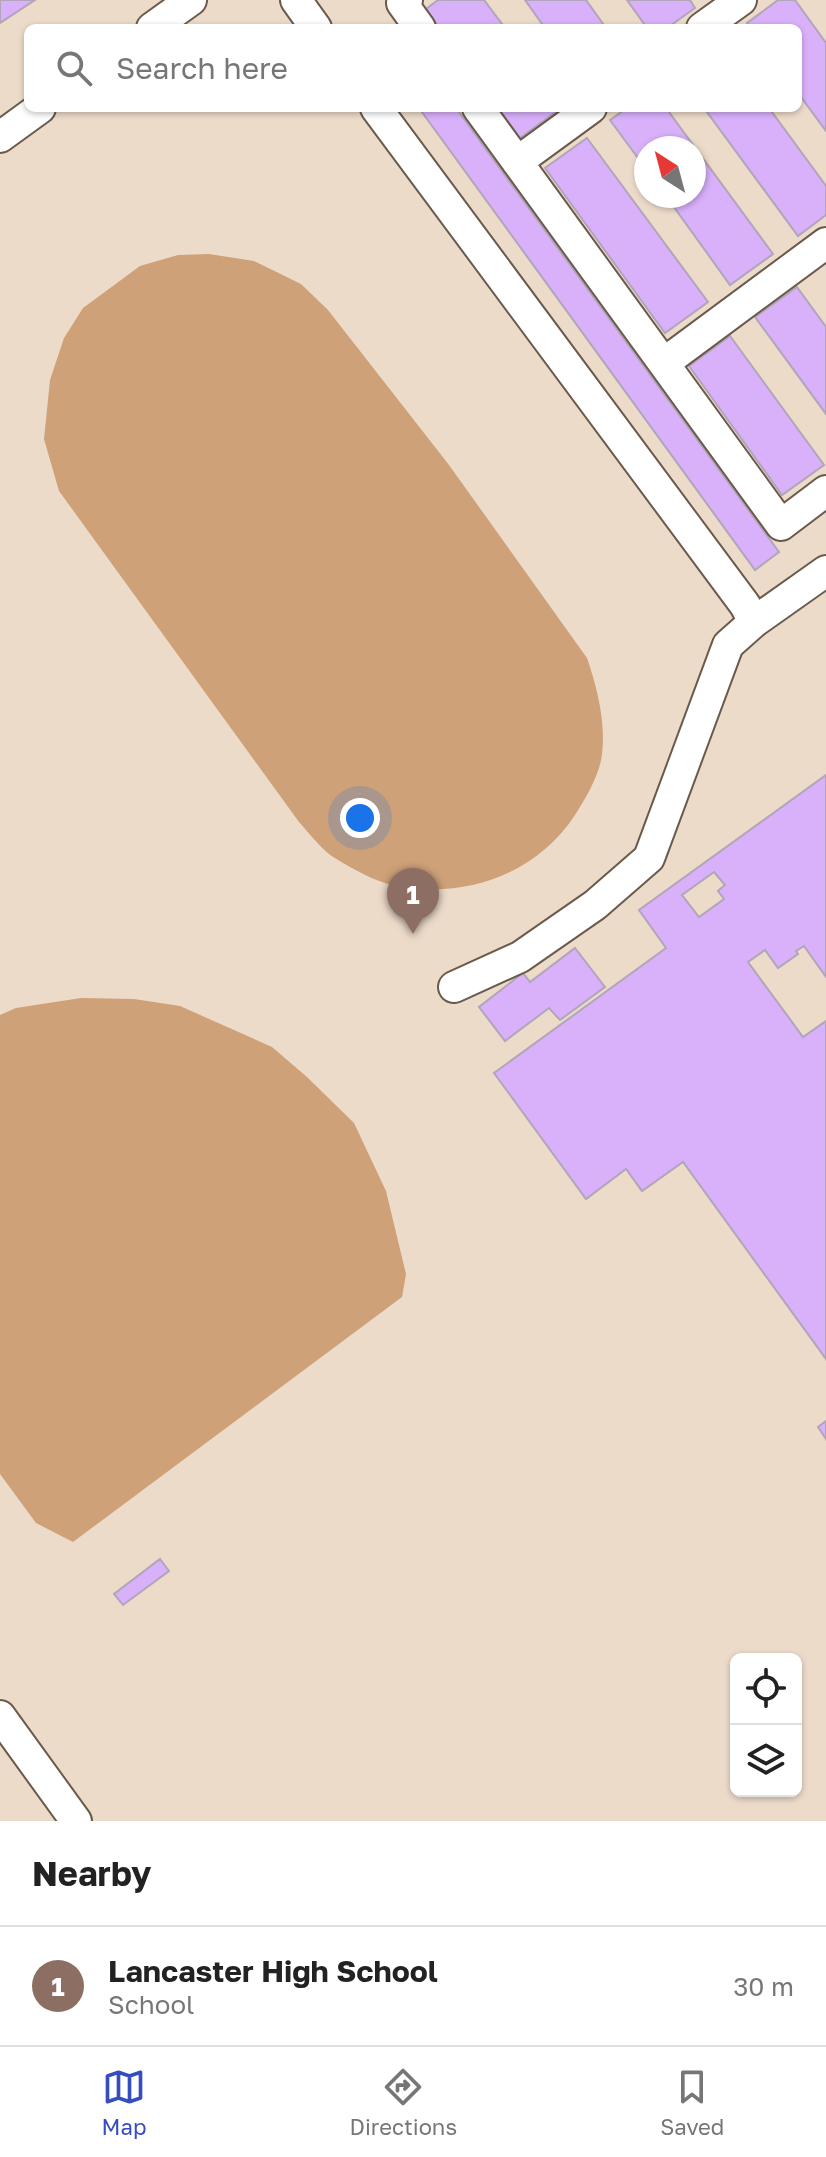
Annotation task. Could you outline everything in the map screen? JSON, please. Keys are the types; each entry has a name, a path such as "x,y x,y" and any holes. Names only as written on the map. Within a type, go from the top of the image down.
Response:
{"street":[{"path":"158,24 191,0"},
{"path":"296,0 313,24"},
{"path":"407,0 402,3 417,24"},
{"path":"708,24 741,0"},
{"path":"0,137 34,112"},
{"path":"379,112 735,592 754,622"},
{"path":"481,112 781,525 826,491"},
{"path":"517,162 586,112"},
{"path":"664,363 826,243"},
{"path":"454,987 520,957 595,905 649,858 728,645 754,622 826,571"},
{"path":"0,1716 76,1821"}],"shaded area":[{"path":"209,254 254,261 301,284 328,310 449,465 587,658 602,718 603,742 598,770 584,801 559,836 519,867 471,885 419,889 379,881 332,857 299,822 59,491 44,439 50,380 64,338 83,308 140,266 178,255"},
{"path":"81,998 134,999 180,1006 272,1047 354,1123 386,1191 406,1274 402,1297 73,1542 36,1523 0,1474 0,1015 16,1008"}],"building":[{"path":"0,0 35,0 0,23"},
{"path":"438,0 484,0 502,24 436,24 426,9"},
{"path":"525,0 586,0 603,24 542,24"},
{"path":"627,0 690,0 695,8 673,24 644,24"},
{"path":"778,0 795,0 826,43 826,131 802,98 802,24 747,23"},
{"path":"422,112 459,112 779,552 755,570"},
{"path":"501,112 556,112 520,138"},
{"path":"621,112 669,112 687,136 634,136 634,153 610,120"},
{"path":"707,112 772,112 826,186 826,215 798,236"},
{"path":"587,138 634,202 634,208 639,208 708,302 665,333 545,168"},
{"path":"706,163 773,254 730,285 675,208 706,208"},
{"path":"797,287 826,327 826,414 755,317"},
{"path":"730,336 824,465 782,495 689,366"},
{"path":"826,775 826,977 804,946 778,968 765,950 748,962 803,1037 826,1021 826,1359 683,1162 642,1191 626,1169 586,1199 494,1073 666,948 639,910","holes":["714,872 725,885 718,891 724,899 699,917 682,895"]},
{"path":"575,948 605,987 560,1020 549,1008 505,1041 479,1007 523,973 530,982"},
{"path":"826,1421 826,1439 818,1427"},
{"path":"160,1559 169,1571 123,1605 114,1594"}],"place":[{"name":"Lancaster High School","path":"413,934"}]}
